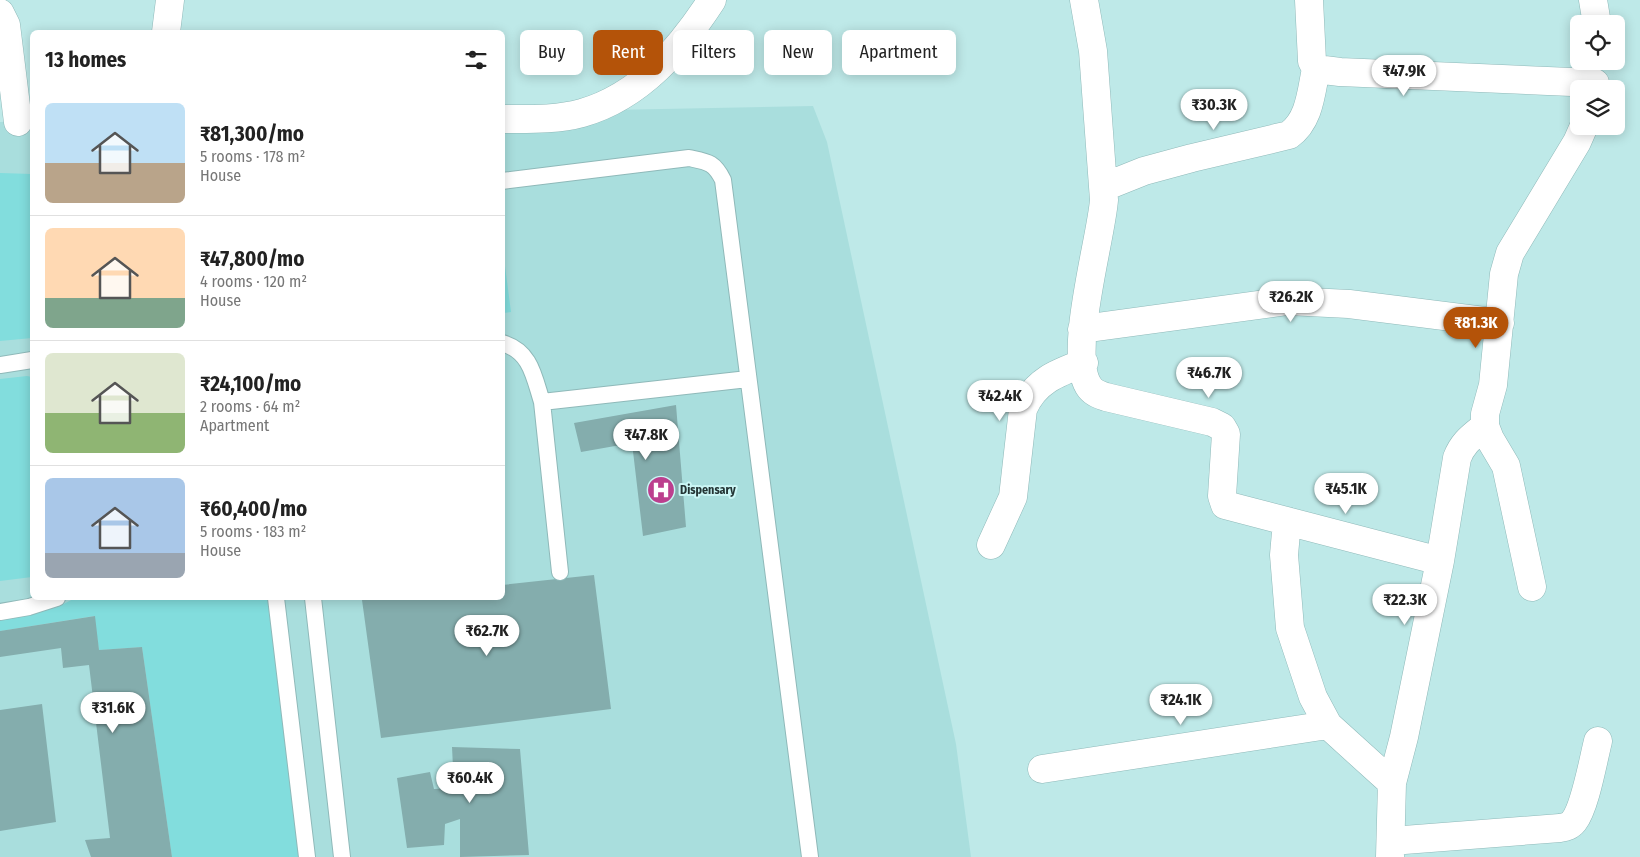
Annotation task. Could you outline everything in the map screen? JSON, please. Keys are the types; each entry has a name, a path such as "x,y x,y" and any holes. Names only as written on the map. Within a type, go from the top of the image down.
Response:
{"street":[{"path":"166,30 170,0"},
{"path":"505,119 558,117 582,113 617,100 647,79 678,47 712,0"},
{"path":"1084,0 1093,51 1104,187 1102,224 1082,329 1084,374 1089,387 1096,393 1218,424 1226,434 1222,496 1225,505 1440,561"},
{"path":"1104,187 1144,171 1289,135 1298,129 1303,120 1316,69 1312,61 1309,0"},
{"path":"1593,0 1596,15"},
{"path":"0,13 6,25 17,122"},
{"path":"1316,69 1359,73 1595,78"},
{"path":"1532,587 1506,466 1490,439 1485,426 1485,414 1493,385 1504,274 1510,253 1581,135"},
{"path":"1082,329 1288,301 1349,304 1500,323"},
{"path":"991,545 1013,497 1023,409 1028,397 1035,388 1047,379 1084,363"},
{"path":"1485,426 1461,448 1404,738 1392,783 1391,849 1569,826 1577,817 1581,806 1598,741"},
{"path":"1286,521 1284,555 1290,628 1313,697 1328,725 1392,783"},
{"path":"1042,769 1328,725"}],"lane":[{"path":"505,180 689,158 707,162 717,168 723,180 810,857"},
{"path":"505,344 513,346 528,360 542,402 560,572"},
{"path":"0,364 30,360"},
{"path":"542,402 748,380"},
{"path":"0,612 29,607 51,600"},
{"path":"276,600 307,857"},
{"path":"313,600 342,857"}],"shaded area":[{"path":"813,106 827,142 956,744 971,857 0,857 0,122 30,121 30,600 505,600 505,112"},
{"path":"0,173 30,174 30,338 0,341"},
{"path":"505,266 511,312 505,313"},
{"path":"30,377 30,577 0,581 0,379"},
{"path":"71,600 269,600 299,857 172,857 142,647 99,650 94,616 0,631 0,618 58,607"}],"building":[{"name":"Dispensary","path":"676,405 686,527 643,536 632,443 581,452 574,423"},
{"path":"594,575 611,709 381,738 362,600 505,600 505,585"},
{"path":"95,616 99,650 142,647 172,857 91,857 85,840 110,838 89,665 63,668 61,648 0,657 0,631"},
{"path":"42,704 56,822 0,831 0,710"},
{"path":"452,747 520,749 529,855 460,857 460,819 445,824 444,845 407,848 397,778 430,772 434,789 454,788"}],"place":[{"name":"Dispensary","path":"661,490"}]}
